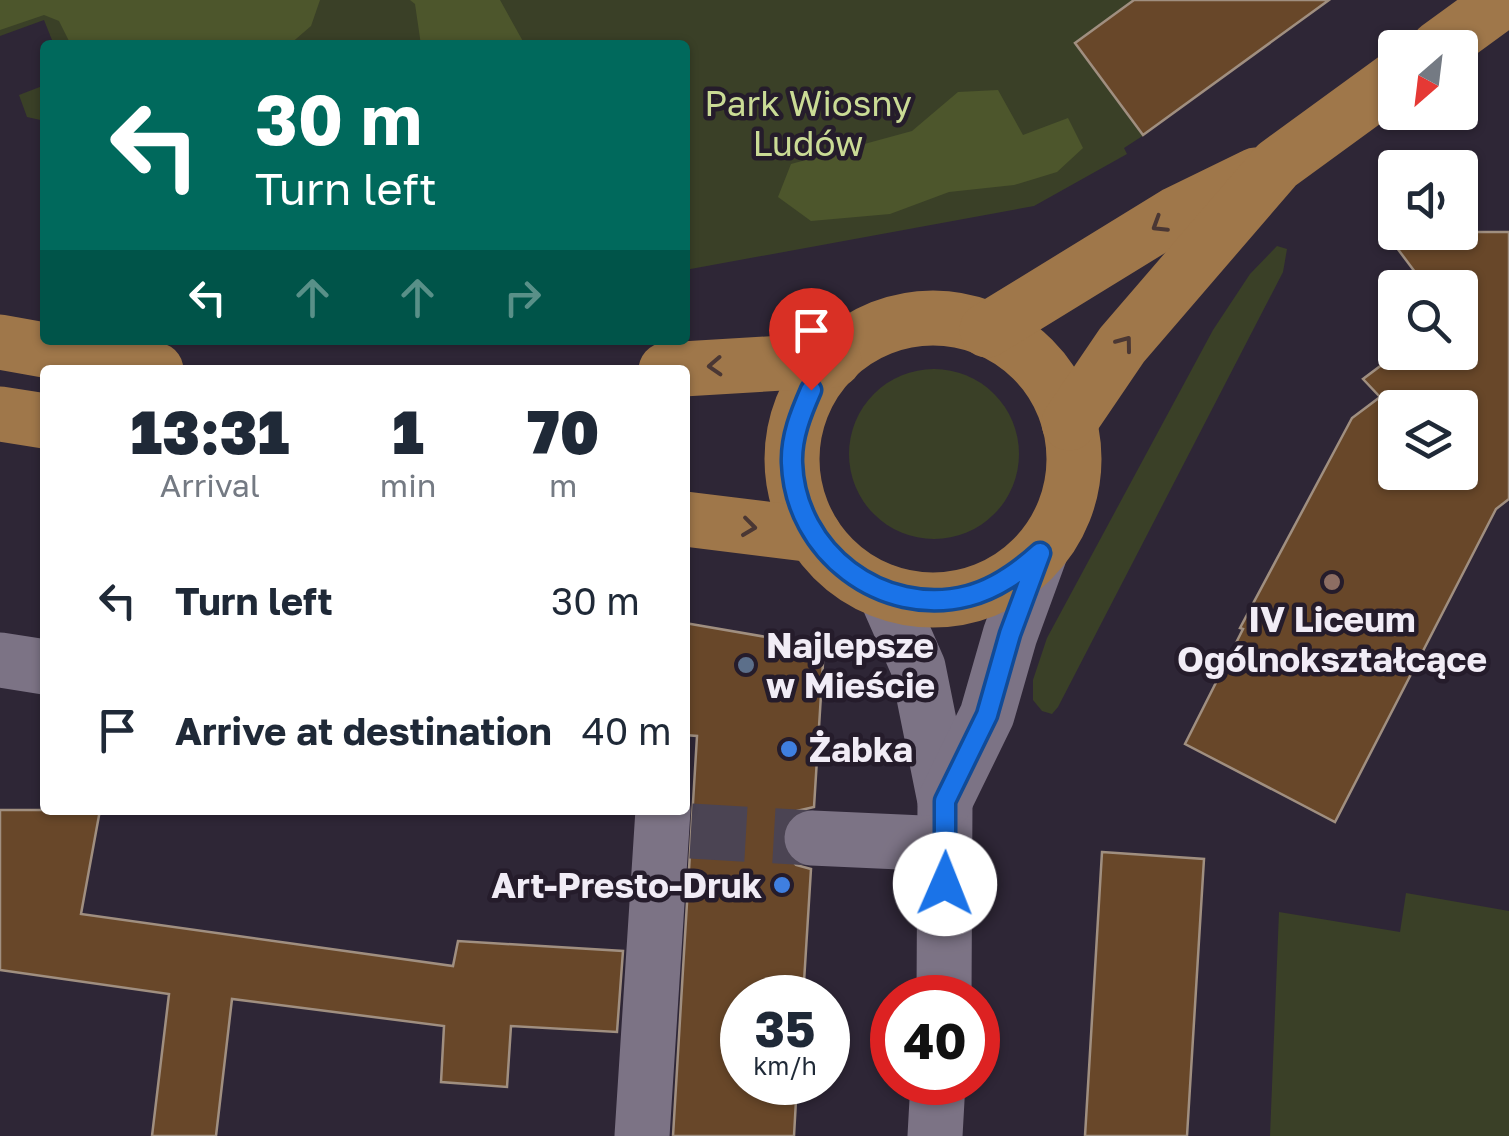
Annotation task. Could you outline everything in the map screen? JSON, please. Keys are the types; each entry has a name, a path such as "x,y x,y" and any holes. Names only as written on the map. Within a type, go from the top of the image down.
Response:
{"main road":[{"path":"1463,30 1504,0"},
{"path":"987,330 1176,214 1277,165 1378,91"},
{"path":"1069,423 1122,345 1277,165"},
{"path":"913,314 954,318 987,330 1039,366 1069,423 1074,472 1062,516 1040,553 1018,572 969,596 912,599 885,592 854,577 814,535 798,500 792,463 796,425 811,390 853,337 882,322 913,314"},
{"path":"0,342 128,365"},
{"path":"690,369 834,360"},
{"path":"0,414 40,421"},
{"path":"690,520 814,535"}],"street":[{"path":"945,823 987,715 1010,634 1040,553"},
{"path":"885,592 918,667 945,823 944,975"},
{"path":"0,660 40,666"},
{"path":"642,1136 672,823"},
{"path":"812,838 945,823"},
{"path":"935,1136 937,1105"}],"green space":[{"name":"Park Wiosny Ludów","path":"0,0 1134,0 1075,43 1144,135 1124,148 1127,154 1034,206 690,269 690,40 52,40 44,20 0,36"},
{"path":"0,0 320,0 311,26 295,40 68,40 59,21 44,15 0,30"},
{"path":"410,0 500,0 522,40 420,40 415,4"},
{"path":"40,87 40,120 27,117 19,95"},
{"path":"998,90 1023,135 1068,118 1083,148 1057,172 1014,185 949,192 890,214 811,221 778,197 791,164 912,131 958,92"},
{"path":"1277,246 1287,249 1283,272 1058,707 1052,714 1042,711 1033,700 1033,680 1047,638 1213,330 1250,274"},
{"path":"934,369 967,375 994,394 1013,421 1019,454 1013,487 994,514 967,533 934,539 901,533 874,514 855,487 849,454 855,421 874,394 901,375"},
{"path":"1406,893 1509,911 1509,1136 1270,1136 1279,912 1400,932"}],"building":[{"path":"1134,0 1329,0 1143,135 1075,43"},
{"path":"1478,232 1509,232 1509,499 1496,509 1335,822 1185,744 1243,629 1240,628 1352,418 1378,398 1378,490 1478,490 1478,390 1378,390 1378,395 1363,379 1378,368 1478,370 1478,270 1414,270 1398,250 1478,250"},
{"path":"690,624 824,647 814,807 797,811 785,822 781,836 785,853 796,865 811,869 804,975 720,975 720,1105 796,1105 794,1136 673,1136 697,736 690,735"},
{"path":"0,810 99,815 81,914 453,966 458,941 623,951 617,1032 511,1026 507,1087 441,1082 444,1026 232,999 216,1136 152,1136 169,994 0,970"},
{"path":"1102,852 1204,859 1187,1136 1085,1136"}],"tunnel":[{"path":"691,831 812,838"}],"place":[{"name":"IV Liceum Ogólnokształcące","path":"1332,582"},
{"name":"Najlepsze w Mieście","path":"746,665"},
{"name":"Żabka","path":"789,749"},
{"name":"Art-Presto-Druk","path":"782,885"}],"route":[{"path":"811,390 796,425 792,463 798,500 814,535 854,577 885,592 912,599 940,600 969,596 995,586 1040,553 1010,634 987,715 945,801 945,884"}]}
